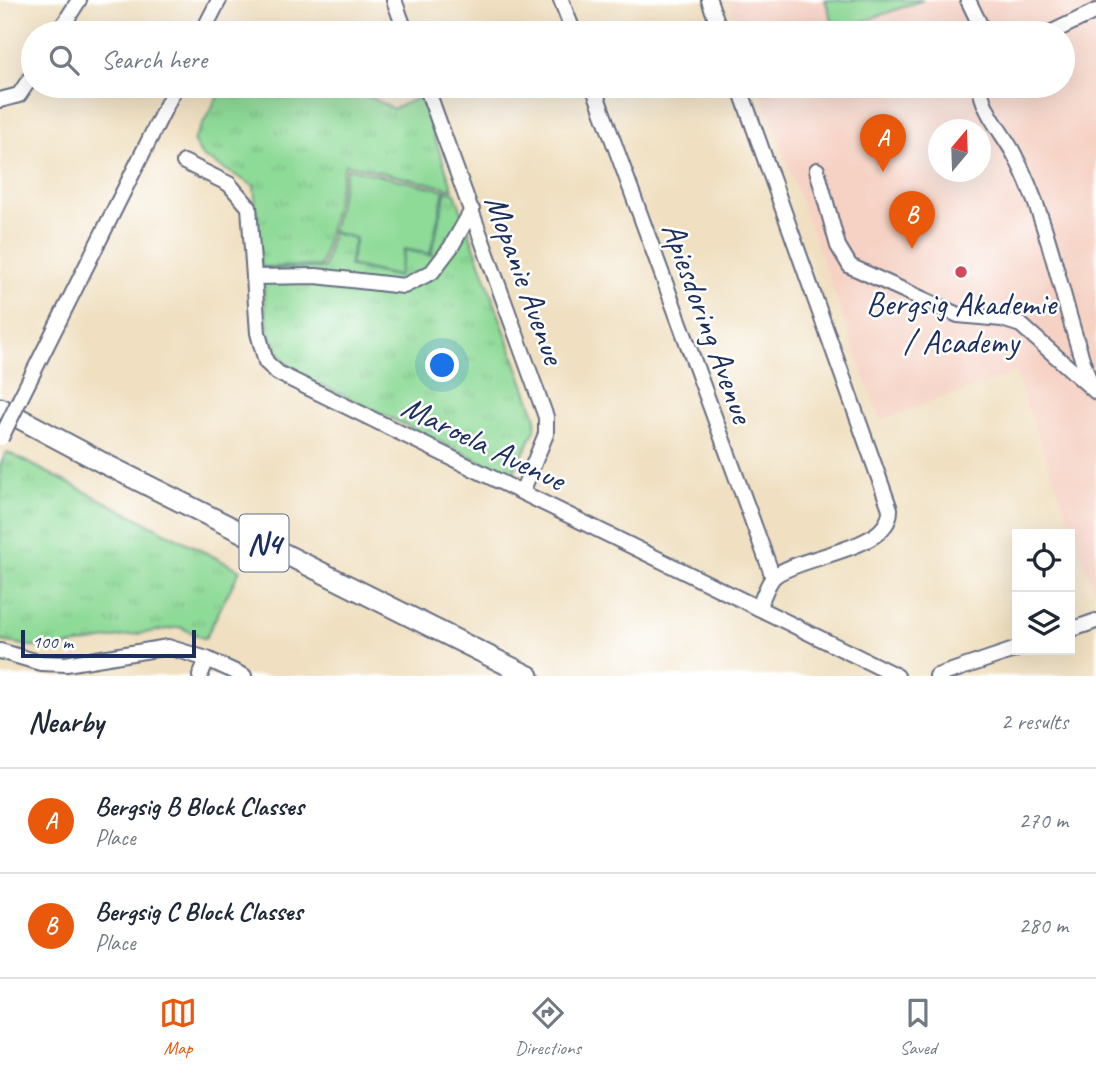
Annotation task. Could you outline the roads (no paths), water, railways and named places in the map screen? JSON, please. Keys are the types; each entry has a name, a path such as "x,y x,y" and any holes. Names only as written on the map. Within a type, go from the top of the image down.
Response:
{"highway":[{"name":"N4","path":"0,408 105,464 529,676"}],"street":[{"path":"66,21 79,0"},
{"path":"208,21 219,0"},
{"path":"394,0 402,21"},
{"path":"561,0 569,21"},
{"path":"709,0 717,21"},
{"path":"968,0 978,21"},
{"path":"1075,21 1096,11"},
{"path":"3,100 21,92"},
{"path":"1,439 170,98"},
{"name":"Mopanie Avenue","path":"430,98 546,417 544,442 522,492"},
{"name":"Apiesdoring Avenue","path":"597,98 773,577"},
{"path":"743,98 890,509 890,519 880,535 794,566 773,577 758,608"},
{"path":"984,98 1022,171 1041,217 1076,345 1095,391"},
{"name":"Maroela Avenue","path":"184,162 229,184 245,199 249,207 262,351 266,362 278,373 895,676"},
{"path":"817,170 838,246 850,266 958,315 1002,319 1021,326 1095,391"},
{"path":"254,276 316,276 404,286 432,272 451,247 472,210"},
{"path":"1075,628 1096,621"},
{"path":"0,651 50,664 161,647 175,648 244,676"},
{"path":"947,675 1012,651"},
{"path":"200,676 207,659"}],"place":[{"name":"Bergsig B Block Classes","path":"883,172"},
{"name":"Bergsig C Block Classes","path":"912,249"},
{"name":"Bergsig Akademie / Academy","path":"961,272"}]}
